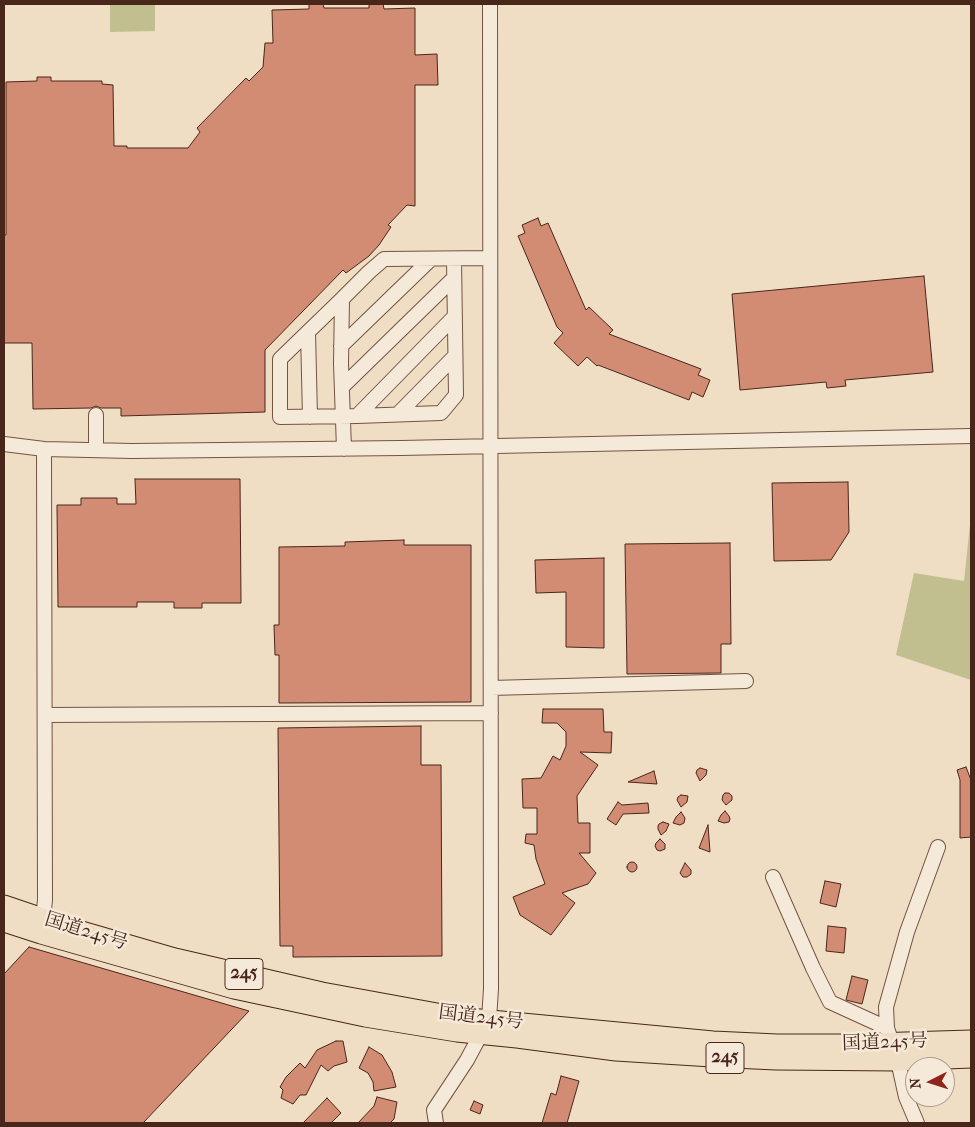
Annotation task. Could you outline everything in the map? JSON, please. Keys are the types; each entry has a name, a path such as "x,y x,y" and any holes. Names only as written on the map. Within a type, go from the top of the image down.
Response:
{"highway":[{"name":"国道245号","path":"4,905 75,929 175,958 322,992 459,1017 517,1038 616,1051 776,1060 898,1061 971,1058"},
{"name":"国道245号","path":"4,922 234,989 365,1017 457,1032 485,1027 777,1044 831,1044 889,1035 971,1040"}],"street":[{"path":"436,1123 434,1110 467,1060 485,1027 491,989 490,4"},
{"path":"454,258 456,395 441,413 342,417 280,417 280,359 384,259 431,258 454,258 490,258"},
{"path":"342,346 431,258"},
{"path":"342,387 454,278"},
{"path":"342,299 342,417 344,449"},
{"path":"357,416 455,316"},
{"path":"308,332 310,417"},
{"path":"398,414 455,356"},
{"path":"96,415 96,450"},
{"path":"4,444 44,449 96,450 344,449 971,436"},
{"path":"43,919 45,900 44,449"},
{"path":"491,688 746,681"},
{"path":"45,715 491,713"},
{"path":"917,1123 906,1096 898,1061 889,1035 886,1007 907,932 938,847"},
{"path":"773,877 830,1002 889,1035"}],"shaded area":[{"path":"110,4 155,4 155,31 110,32"},
{"path":"971,515 971,680 896,655 914,573 964,581"}],"building":[{"path":"309,4 323,4 324,8 369,8 369,4 383,4 384,9 415,8 415,55 437,54 438,85 415,85 415,206 407,205 388,225 391,227 369,256 346,273 343,270 265,350 265,412 121,416 121,408 101,408 96,406 91,408 33,409 32,343 4,343 6,82 37,81 37,77 51,77 51,81 102,81 102,84 113,85 114,146 127,146 127,148 188,148 200,132 197,128 246,78 249,81 263,67 265,43 273,43 272,10 309,9"},
{"path":"538,218 541,226 548,223 586,310 589,307 613,330 609,334 701,369 698,375 710,380 703,397 692,392 689,400 597,366 587,357 578,366 554,343 563,333 557,327 518,236 525,233 522,225"},
{"path":"924,276 933,372 845,380 846,386 827,388 826,382 740,390 732,294"},
{"path":"135,479 240,479 241,603 202,603 202,608 174,608 174,602 137,602 137,607 58,607 57,505 81,505 81,498 117,498 117,504 136,504"},
{"path":"848,482 849,532 831,560 774,561 772,483"},
{"path":"404,540 404,545 471,545 471,702 279,703 279,655 275,655 274,625 279,625 279,547 345,546 345,542"},
{"path":"730,543 731,644 721,644 721,673 627,674 625,544"},
{"path":"604,558 604,648 566,647 566,592 536,593 535,560"},
{"path":"543,709 603,709 604,732 612,732 611,753 580,752 598,765 577,796 578,823 590,823 590,853 579,853 596,873 588,884 562,893 575,903 551,935 520,915 513,897 545,884 536,859 534,845 525,843 526,834 537,834 537,808 523,808 522,779 541,778 553,756 560,760 566,746 566,732 557,723 542,723"},
{"path":"421,726 421,765 441,765 442,956 293,957 293,946 280,946 278,728"},
{"path":"966,767 971,780 971,837 960,838 960,780 957,770"},
{"path":"700,768 707,770 706,775 700,781 696,773"},
{"path":"654,771 657,784 628,782"},
{"path":"725,793 729,793 732,796 732,800 726,805 722,800"},
{"path":"681,795 688,796 687,802 681,807 677,800"},
{"path":"618,802 622,805 648,803 649,813 623,814 616,825 607,819"},
{"path":"725,811 729,816 729,822 718,821 721,815"},
{"path":"681,812 685,818 684,823 680,825 673,823 676,817"},
{"path":"663,822 669,824 666,831 661,835 658,826"},
{"path":"708,825 710,852 699,848"},
{"path":"660,839 665,844 665,849 660,851 655,846"},
{"path":"630,862 634,862 637,867 636,871 630,872 627,869 627,865"},
{"path":"685,863 691,870 691,874 683,877 680,873"},
{"path":"825,881 841,884 836,907 820,903"},
{"path":"828,926 846,928 844,953 826,951"},
{"path":"29,947 249,1011 143,1123 4,1123 4,974"},
{"path":"852,976 868,980 862,1004 846,1000"},
{"path":"336,1041 343,1041 347,1062 334,1066 328,1071 321,1065 306,1095 300,1095 293,1104 281,1098 283,1090 280,1087 286,1077 300,1063 305,1068 317,1050"},
{"path":"369,1047 382,1055 392,1072 396,1087 374,1091 373,1082 368,1073 359,1068"},
{"path":"561,1076 579,1081 567,1123 542,1123 551,1093 556,1095"},
{"path":"377,1097 397,1102 394,1119 390,1123 358,1123 374,1106"},
{"path":"327,1098 341,1113 331,1123 303,1123"},
{"path":"474,1101 483,1105 480,1114 470,1110"}]}
